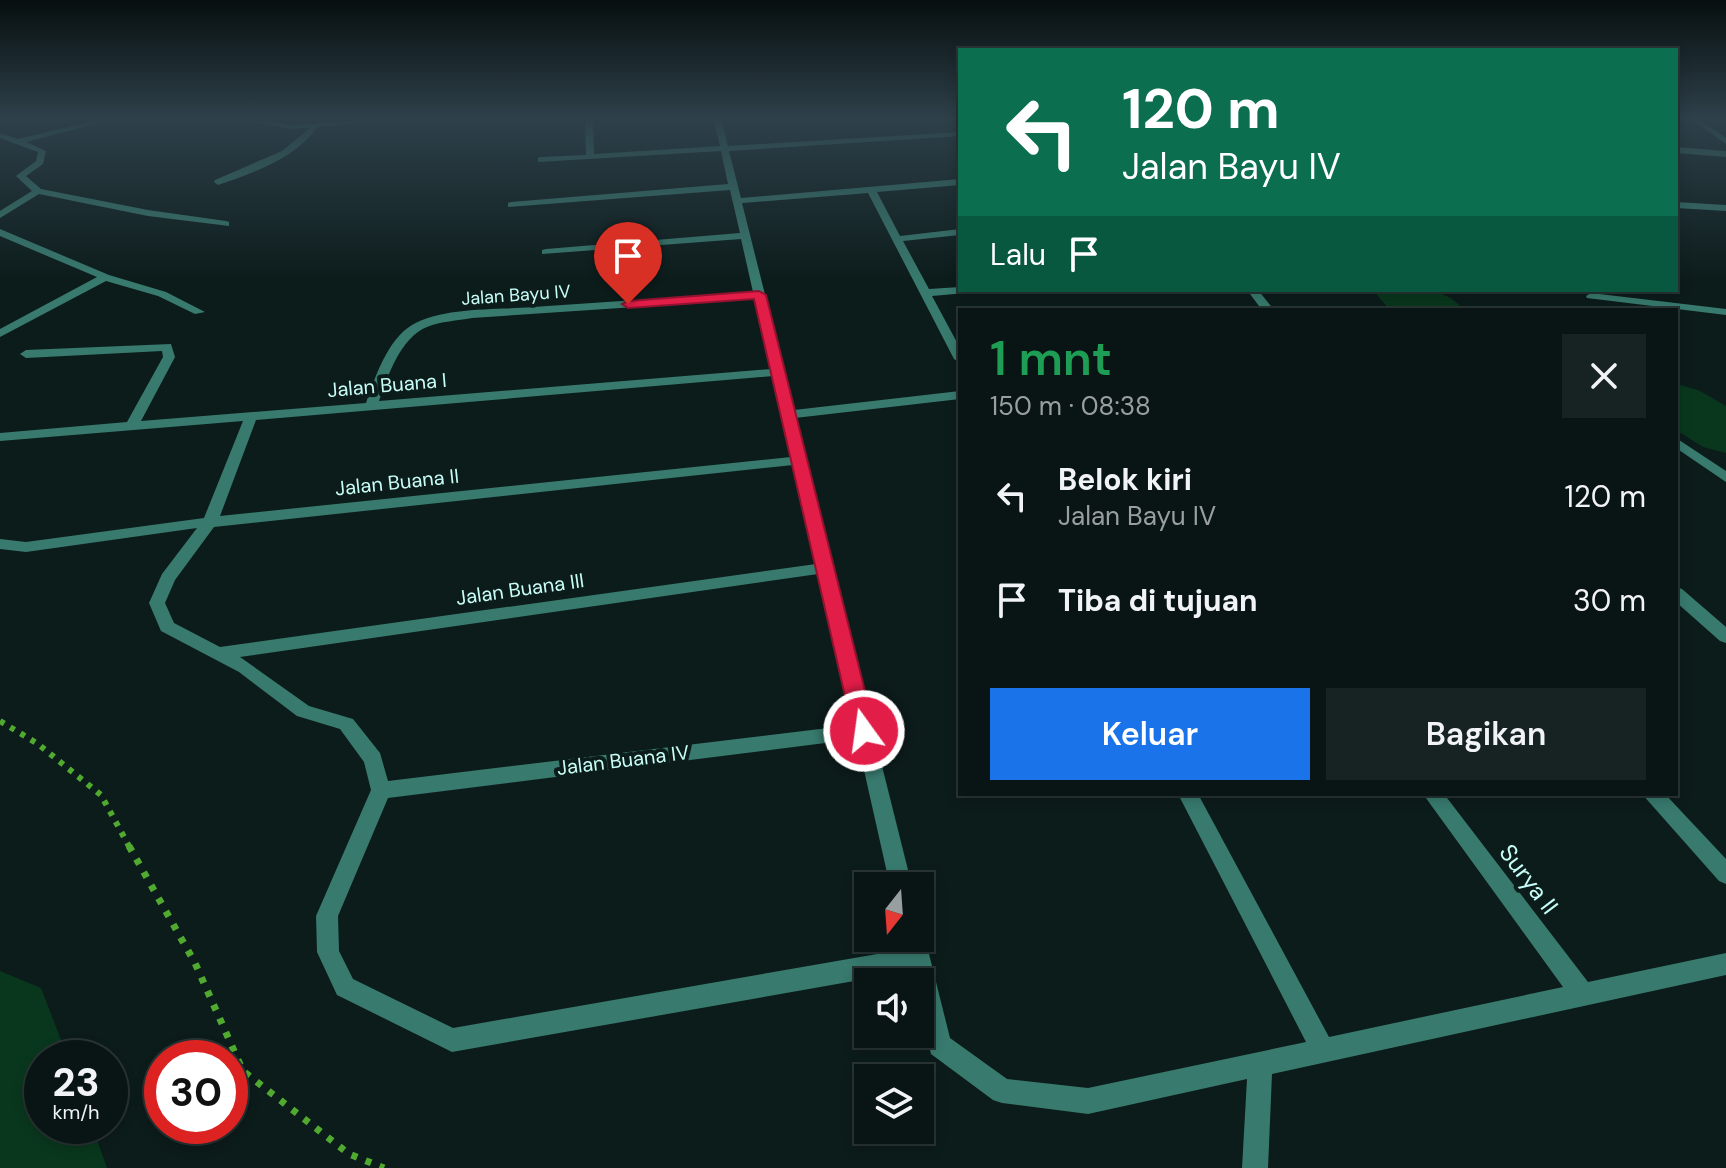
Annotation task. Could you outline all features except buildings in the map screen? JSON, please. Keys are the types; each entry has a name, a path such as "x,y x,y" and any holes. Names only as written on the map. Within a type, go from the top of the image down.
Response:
{"street":[{"path":"25,173 20,176 38,191 83,197 148,213 226,224"},
{"path":"218,182 239,173"},
{"path":"729,173 898,872"},
{"path":"511,205 871,190 958,182"},
{"path":"871,190 958,355"},
{"path":"0,215 38,191"},
{"path":"1678,205 1726,208"},
{"path":"0,232 105,277 162,294 199,312"},
{"path":"896,239 958,232"},
{"path":"546,252 744,236"},
{"path":"0,334 105,277"},
{"path":"925,293 958,291"},
{"path":"1254,292 1266,308"},
{"name":"Jalan Bayu IV","path":"371,406 380,382 407,335 427,322 472,315 759,295"},
{"path":"1591,296 1726,312"},
{"path":"26,354 167,347 169,357 132,426"},
{"name":"Jalan Buana I","path":"0,437 778,372"},
{"path":"788,415 958,395"},
{"path":"251,416 210,522 168,578 157,603 167,627 245,667 303,711 346,724 373,759 381,790 327,916 328,952 345,987 452,1040 896,952"},
{"path":"1678,443 1726,478"},
{"name":"Jalan Buana II","path":"0,544 26,547 210,522 799,460"},
{"name":"Jalan Buana III","path":"221,653 825,568"},
{"path":"1678,595 1726,637"},
{"name":"Jalan Buana IV","path":"381,790 864,731"},
{"path":"1189,796 1323,1051"},
{"name":"Surya II","path":"1434,796 1583,995"},
{"path":"1654,796 1726,874"},
{"path":"917,952 940,1045 1002,1091 1088,1101 1726,964"},
{"path":"1255,1168 1260,1065"}],"path":[{"path":"0,721 38,744 101,795 195,963 243,1071 349,1154 384,1168"}],"waterway":[{"path":"1401,292 1418,306 1427,308"},
{"path":"1678,404 1726,433"},
{"path":"0,1029 43,1168"}],"route":[{"path":"628,304 759,295 864,731"}]}
